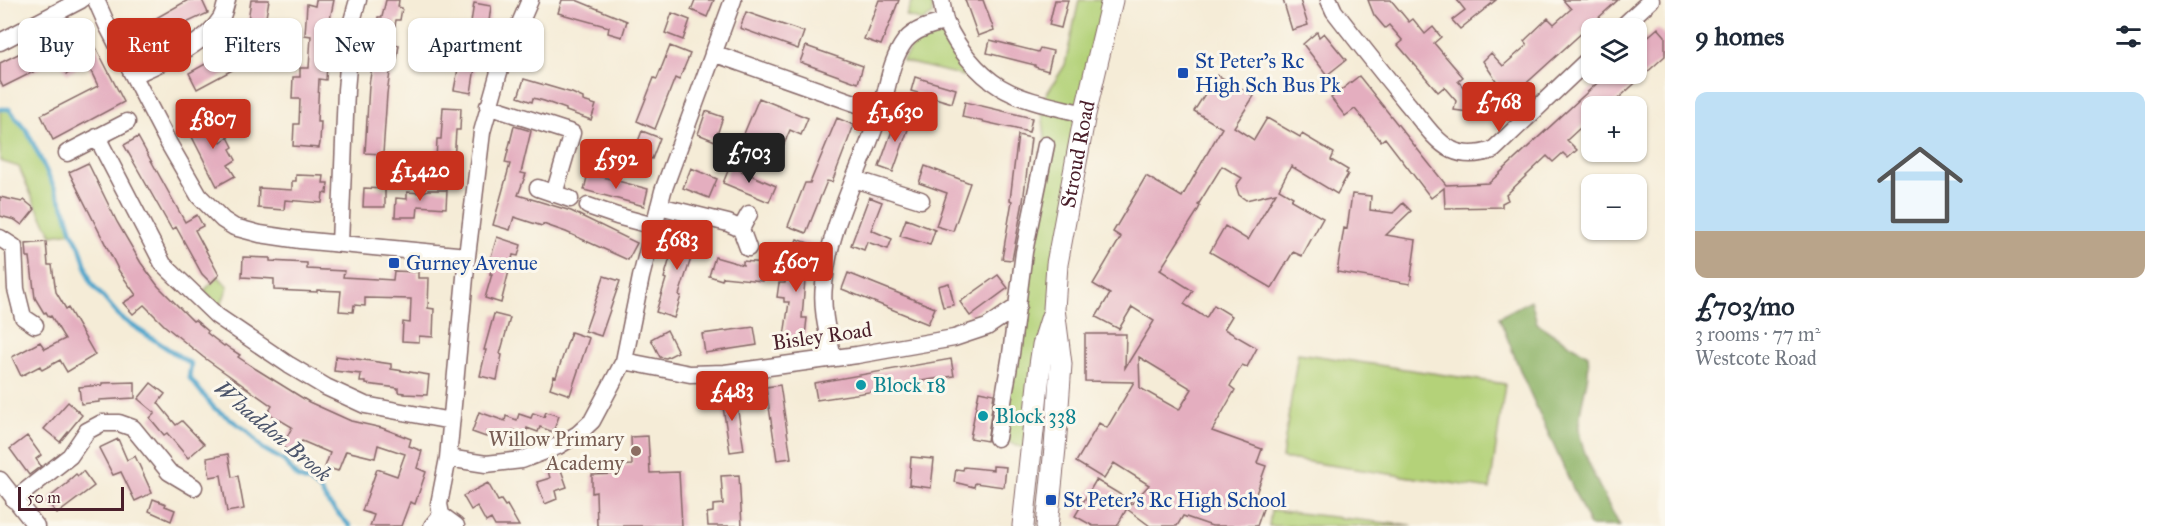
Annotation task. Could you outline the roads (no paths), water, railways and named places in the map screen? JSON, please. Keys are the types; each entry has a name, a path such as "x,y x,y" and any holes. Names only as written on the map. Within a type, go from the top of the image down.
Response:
{"main road":[{"name":"Stroud Road","path":"1047,526 1061,364 1054,309 1057,264 1085,114 1112,0"},
{"name":"Stroud Road","path":"1023,526 1040,365 1043,345 1054,309"}],"street":[{"path":"0,42 81,0"},
{"path":"96,0 169,144 200,196 213,212 234,227 300,240 467,256"},
{"path":"134,75 170,59 203,38 221,18 227,0"},
{"path":"340,244 345,105 352,21 358,0"},
{"path":"456,526 437,521 448,458 478,157 499,72 530,0"},
{"path":"448,458 486,464 522,460 558,446 578,434 592,421 624,361 656,217 687,122 733,0"},
{"path":"941,0 945,22 978,70 1001,87 1041,103 1085,114"},
{"path":"1329,0 1340,19 1420,118 1437,138 1452,150 1482,154 1493,150 1581,66"},
{"path":"1632,18 1651,0"},
{"path":"833,358 826,322 823,287 837,222 880,112 895,59 906,40 924,27 945,22"},
{"path":"712,53 880,112"},
{"path":"489,106 572,133 566,156 546,191 570,200"},
{"path":"67,153 127,122"},
{"path":"97,137 163,264 217,316 289,365 326,387 365,405 451,421"},
{"name":"Stroud Road","path":"997,438 1018,306 1024,252 1046,145"},
{"path":"854,179 921,200"},
{"path":"592,204 656,217 728,223 745,221 748,248"},
{"path":"0,238 14,247 16,289 24,322"},
{"name":"Bisley Road","path":"624,361 682,372 725,373 833,358 954,338 987,327 1018,306"},
{"path":"14,500 69,456 87,431 102,423 119,423 133,429 169,472 194,487"},
{"path":"0,480 36,526"}],"waterway":[{"name":"Whaddon Brook","path":"0,109 9,109 27,131 66,212 91,283 121,318 191,364 189,377 214,408 246,430 262,448 284,461 298,478 310,482 320,490 328,503 350,526"}],"place":[{"name":"St Peter's Rc High Sch Bus Pk","path":"1183,73"},
{"name":"Gurney Avenue","path":"394,263"},
{"name":"Block 18","path":"861,385"},
{"name":"Block 338","path":"983,416"},
{"name":"Willow Primary Academy","path":"636,451"},
{"name":"St Peter's Rc High School","path":"1051,500"}]}
